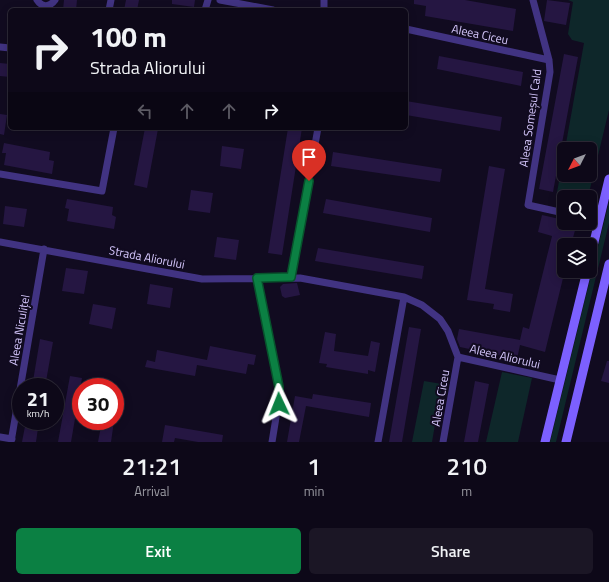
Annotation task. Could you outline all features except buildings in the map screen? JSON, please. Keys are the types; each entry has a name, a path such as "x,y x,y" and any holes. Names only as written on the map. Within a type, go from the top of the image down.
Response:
{"main road":[{"path":"595,238 609,179"},
{"path":"566,442 609,264"},
{"path":"545,442 585,278"}],"street":[{"path":"37,0 41,5 46,6 51,5 55,0"},
{"path":"220,0 262,8"},
{"name":"Aleea Someșul Cald","path":"533,0 549,60 550,72 528,205 557,211"},
{"name":"Aleea Ciceu","path":"408,29 549,60"},
{"path":"0,174 102,190 114,130"},
{"path":"291,277 318,130"},
{"name":"Strada Aliorului","path":"0,242 202,279 291,277"},
{"name":"Aleea Niculițel","path":"0,437 11,441 44,249"},
{"name":"Aleea Aliorului","path":"291,277 404,297 422,305 440,319 448,331 458,357 560,380"},
{"path":"257,278 280,393 272,442"},
{"path":"378,442 404,297"},
{"name":"Aleea Ciceu","path":"443,442 458,357"}],"green space":[{"path":"568,0 609,0 609,110 597,160 597,142 566,142 584,43 572,40 568,34 573,2"},
{"path":"559,182 592,182 590,190 557,190"},
{"path":"609,202 609,223 597,273 597,251"},
{"path":"590,278 596,278 556,442 550,442"},
{"path":"502,372 532,378 518,442 486,442"},
{"path":"424,381 442,384 432,442 412,442"}],"route":[{"path":"279,404 279,387 257,278 291,277 309,181"}]}
